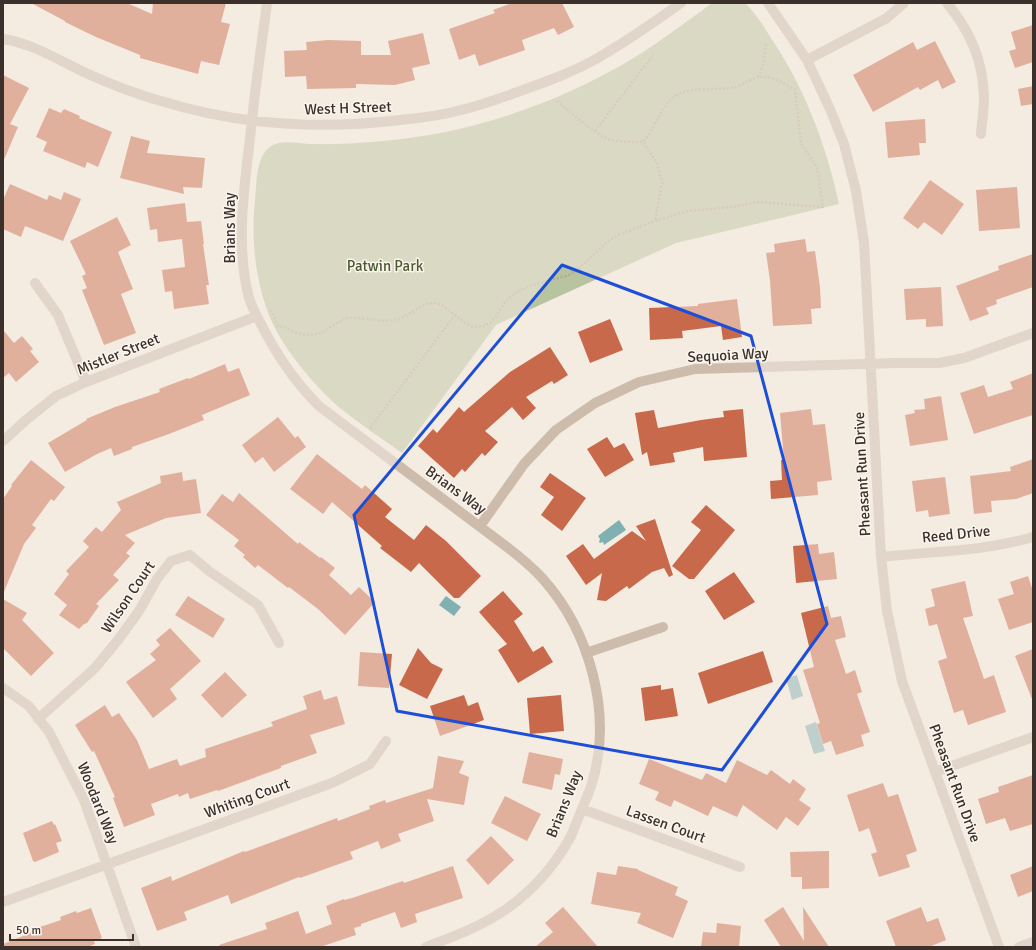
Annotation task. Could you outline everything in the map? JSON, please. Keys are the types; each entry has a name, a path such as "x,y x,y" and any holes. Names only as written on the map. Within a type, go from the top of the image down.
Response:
{"street":[{"name":"Brians Way","path":"267,3 252,121 243,209 242,254 250,298 257,316 276,352 293,378 319,406 480,526 525,561 542,578 564,608 576,630 586,652 597,698 599,736 592,782 571,836 554,862 518,900 501,914 473,929 426,947"},
{"name":"West H Street","path":"3,39 14,40 88,75 150,98 187,109 273,124 348,125 422,118 464,110 550,81 595,59 640,32 681,3"},
{"name":"Pheasant Run Drive","path":"768,3 807,60 821,89 844,144 856,191 864,242 881,557 887,612 902,681 999,947"},
{"path":"807,60 887,18 904,3"},
{"path":"947,3 957,16 972,41 980,66 984,97 981,134"},
{"path":"35,283 58,315 86,382"},
{"name":"Mistler Street","path":"3,440 56,396 86,382 257,316"},
{"name":"Sequoia Way","path":"480,526 524,464 556,430 595,404 639,382 695,369 945,361 964,358 1033,333"},
{"name":"Reed Drive","path":"881,557 955,551 1011,543 1033,537"},
{"name":"Wilson Court","path":"38,719 95,668 139,611 157,579 171,561 190,555 209,571 258,605 279,643"},
{"path":"586,652 663,627"},
{"name":"Woodard Way","path":"3,688 29,706 49,732 84,800 136,947"},
{"path":"936,772 1033,737"},
{"name":"Whiting Court","path":"3,902 332,783 370,764 386,742"},
{"name":"Lassen Court","path":"582,809 740,867"},
{"path":"1019,947 1033,942"}],"path":[{"path":"758,77 764,62 766,43"},
{"path":"595,131 654,54"},
{"path":"271,310 278,326 306,335 319,334 346,318 390,321 404,317 426,304 434,303 442,305 465,323 473,327 482,326 490,323 505,302 515,294 529,286 569,275 586,262 606,243 618,235 655,221 688,211 732,207 759,202 824,207 817,168 801,143 795,90 783,82 772,78 758,77 736,87 692,91 678,94 661,110 653,128 643,142"},
{"path":"557,101 595,131 612,140 643,142"},
{"path":"643,142 657,163 662,183 655,221"},
{"path":"370,428 455,315"}],"highlighted area":[{"path":"562,265 751,336 827,624 722,770 397,711 354,515"}],"green space":[{"name":"Patwin Park","path":"712,3 745,3 758,18 782,54 812,116 828,159 839,204 676,243 496,325 402,453 355,420 330,399 308,376 288,350 272,323 263,297 255,256 254,215 259,164 266,151 275,144 284,142 340,144 388,141 435,134 461,129 512,114 561,95 609,72 653,46"}],"water":[{"path":"619,520 626,530 604,545 603,542 600,543 598,536"},
{"path":"446,596 461,607 454,616 439,605"},
{"path":"797,675 803,696 792,700 786,678"},
{"path":"816,722 825,751 814,754 805,726"}],"building":[{"path":"31,3 127,3 152,14 153,3 226,3 221,22 230,24 219,65 201,61 198,74 140,58 140,55 96,37"},
{"path":"512,3 562,3 574,27 558,35 554,28 522,40 525,50 479,66 475,54 459,60 449,29 495,13 493,10"},
{"path":"1033,25 1033,62 1015,68 1009,51 1016,49 1011,32"},
{"path":"423,33 430,64 412,68 415,80 395,85 356,84 356,88 307,89 306,76 285,77 284,51 307,50 306,42 328,40 361,41 361,55 391,55 388,41"},
{"path":"935,41 956,82 942,89 938,80 920,90 918,87 873,112 853,75 913,42 917,50"},
{"path":"3,75 29,88 10,124 18,127 3,162"},
{"path":"1033,86 1033,104 1021,106 1018,89"},
{"path":"49,108 61,113 64,109 80,116 79,118 112,132 98,167 87,162 85,168 43,151 47,142 36,137"},
{"path":"925,119 926,143 919,143 920,155 888,158 885,122"},
{"path":"131,136 150,141 147,153 205,158 202,188 183,187 184,194 120,178"},
{"path":"930,180 964,204 942,235 924,222 918,229 903,218"},
{"path":"10,184 47,200 49,195 61,200 64,192 81,199 63,241 25,226 21,237 3,229 3,200"},
{"path":"1017,187 1020,228 979,231 976,190"},
{"path":"185,203 187,222 201,221 209,285 206,285 209,304 174,309 172,291 165,292 162,270 185,267 182,239 158,242 157,229 150,230 147,208"},
{"path":"117,217 131,245 118,252 133,289 121,294 136,333 104,345 82,290 87,288 82,276 86,274 70,241"},
{"path":"805,239 807,252 815,251 820,287 821,308 811,309 812,324 773,326 770,280 766,253 775,252 774,244"},
{"path":"1033,254 1033,287 996,300 997,304 986,308 989,314 970,321 956,286 999,270 998,266"},
{"path":"941,287 943,326 926,327 926,319 906,320 904,289"},
{"path":"737,299 742,337 723,340 721,326 682,331 683,338 650,340 649,308 698,306 698,304"},
{"path":"610,319 623,350 590,363 578,332"},
{"path":"3,330 14,343 22,336 33,349 30,351 39,362 16,382 9,373 3,378"},
{"path":"550,347 568,375 554,384 552,381 526,397 536,408 523,420 512,407 485,431 498,442 485,456 482,453 465,472 462,469 454,478 418,446 433,429 437,433 459,407 464,412 510,372"},
{"path":"225,364 228,372 239,368 250,395 202,415 204,420 132,447 132,449 114,456 111,448 65,472 48,443 87,420 86,419 115,407 160,392 159,389 188,378 189,379"},
{"path":"1033,373 1033,415 974,434 960,393 984,385 988,397 1013,389 1010,382"},
{"path":"941,396 948,440 910,446 905,415 915,413 914,410 925,409 924,399"},
{"path":"743,409 747,457 704,461 703,447 673,453 675,462 650,466 647,452 642,455 635,413 654,410 658,428 724,417 723,411"},
{"path":"811,409 813,425 825,424 832,480 817,482 818,495 771,499 770,481 782,480 781,460 784,460 780,413"},
{"path":"278,417 295,438 298,436 306,447 274,472 263,457 255,463 242,445"},
{"path":"607,437 614,448 624,443 634,460 605,477 587,449"},
{"path":"317,454 362,489 365,485 392,509 385,517 414,540 426,525 446,541 481,576 459,598 454,598 419,563 411,572 380,548 382,546 332,502 323,514 290,489"},
{"path":"1033,459 1033,493 1016,499 991,501 992,512 974,514 970,476 1011,471 1010,467"},
{"path":"31,460 65,487 54,501 51,499 32,525 36,528 24,544 3,594 3,499 12,486 11,485"},
{"path":"182,472 183,481 196,479 201,513 166,518 125,535 135,543 126,553 130,556 113,575 119,580 96,604 99,606 87,623 79,629 59,615 67,605 54,594 69,574 66,571 89,547 83,541 96,527 102,532 121,510 117,502 161,483 160,476"},
{"path":"550,473 586,498 562,531 541,515 554,497 540,487"},
{"path":"945,477 950,514 929,517 928,510 916,512 912,481"},
{"path":"239,493 298,544 299,542 335,568 329,575 351,595 359,587 375,602 345,635 318,609 289,587 288,588 258,565 255,568 243,557 245,555 234,546 239,540 206,515 222,494 233,502"},
{"path":"706,505 735,530 694,579 689,579 672,566 701,530 691,522"},
{"path":"655,519 673,575 669,577 664,568 652,572 629,589 627,586 606,601 597,600 602,573 586,585 566,556 583,544 594,559 632,531 646,541 636,526"},
{"path":"818,544 819,554 834,552 837,579 796,583 793,546"},
{"path":"734,572 755,602 724,620 705,591"},
{"path":"1028,576 1033,591 1033,622 1009,630 998,599 1014,594 1010,582"},
{"path":"965,581 973,616 963,618 984,679 994,675 1006,712 968,725 963,710 954,713 938,661 947,658 937,624 929,626 925,609 935,606 931,589"},
{"path":"503,591 523,614 514,621 533,652 543,646 553,662 518,683 498,650 507,644 479,612"},
{"path":"188,596 225,619 213,638 175,615"},
{"path":"3,599 27,613 22,620 54,653 31,676 3,648"},
{"path":"828,606 831,618 841,616 846,637 835,640 846,674 855,670 862,692 857,694 870,732 861,735 864,746 836,755 831,741 823,744 817,724 820,723 803,670 814,667 801,613"},
{"path":"170,628 201,661 170,689 177,699 153,718 126,682 156,660 150,654 160,645 156,640"},
{"path":"418,648 431,663 443,669 427,699 399,685"},
{"path":"1033,649 1033,699 1032,699 1015,656"},
{"path":"763,651 773,682 708,704 698,673"},
{"path":"360,652 392,654 389,688 358,686"},
{"path":"225,672 247,695 222,718 201,695"},
{"path":"661,685 661,690 673,688 678,716 645,721 641,688"},
{"path":"321,690 324,700 337,696 345,724 310,735 317,753 218,791 217,790 190,799 188,793 179,797 178,794 151,804 155,815 124,827 113,798 115,797 94,751 92,752 75,725 105,705 112,717 119,713 137,740 149,769 177,759 180,766 206,757 205,749 273,726 271,722 307,709 303,696"},
{"path":"464,695 468,706 478,702 484,720 440,736 430,706"},
{"path":"561,695 564,731 530,734 527,698"},
{"path":"529,752 563,759 560,775 555,774 552,790 522,783"},
{"path":"438,756 464,761 459,773 469,777 464,805 427,799 434,821 398,834 401,841 381,849 378,841 350,852 353,859 300,878 299,877 231,904 228,895 184,912 187,920 157,931 141,888 171,876 172,881 244,851 245,852 337,818 338,821 370,809 369,806 385,800 386,803 433,788"},
{"path":"649,759 702,780 706,773 726,783 737,760 767,775 771,770 790,784 793,779 806,789 799,800 811,808 798,826 786,817 777,830 743,805 737,817 713,806 708,816 674,800 671,807 655,800 659,792 639,784"},
{"path":"1033,775 1033,824 1010,831 1005,818 986,824 978,799 999,792 998,787"},
{"path":"883,783 888,797 898,794 917,851 906,855 910,867 879,877 871,854 877,852 869,828 859,832 847,795"},
{"path":"505,796 541,814 527,841 491,823"},
{"path":"52,821 54,825 55,824 62,841 56,843 59,852 35,862 33,861 23,833"},
{"path":"491,836 514,860 488,885 466,860"},
{"path":"829,851 829,888 802,889 802,877 791,877 790,852"},
{"path":"453,866 463,898 415,914 417,922 401,928 395,912 354,928 356,935 320,947 220,947 219,945 267,929 265,923 298,911 306,934 332,924 326,906 403,881 404,883"},
{"path":"618,866 638,869 678,887 675,895 688,901 673,938 637,923 641,913 591,904 597,872 616,875"},
{"path":"1033,866 1033,891 1018,897 1010,875"},
{"path":"563,907 598,947 535,947 553,932 545,923"},
{"path":"783,907 804,941 803,907 829,947 781,947 764,920"},
{"path":"921,907 927,922 938,918 946,940 929,947 896,947 886,921"},
{"path":"91,908 102,938 94,941 95,944 88,947 3,947 3,944 38,930 37,928 61,920 60,917 76,911 77,913"},
{"path":"717,923 741,926 739,947 701,947 703,932 716,933"}]}
